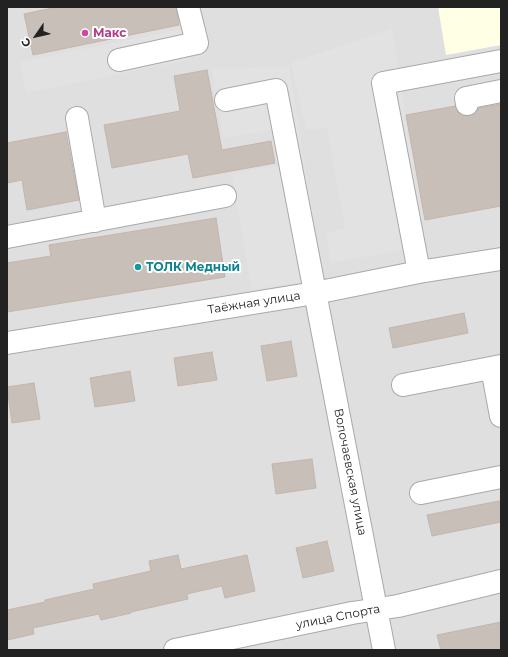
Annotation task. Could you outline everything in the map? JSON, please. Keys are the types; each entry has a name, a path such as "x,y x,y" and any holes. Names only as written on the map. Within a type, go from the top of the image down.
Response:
{"street":[{"path":"119,60 197,43 188,7"},
{"path":"419,272 383,83 501,62"},
{"name":"Волочаевская улица","path":"226,100 276,90 384,650"},
{"path":"467,104 466,98 501,90"},
{"path":"77,118 95,221"},
{"path":"7,237 226,196"},
{"name":"Таёжная улица","path":"7,343 315,293 419,272 501,259"},
{"path":"403,385 496,367 501,416"},
{"path":"421,493 501,477"},
{"name":"улица Спорта","path":"175,650 336,616 398,606 501,581"}],"shaded area":[{"path":"7,7 501,7 501,650 7,650"},
{"path":"438,7 501,7 501,45 446,55"},
{"path":"181,29 188,60 26,93 20,62"},
{"path":"392,29 426,246 330,263 326,233 345,228 327,128 306,130 291,63"},
{"path":"289,67 323,278 251,290 232,173 278,166 273,130 223,138 212,69"}],"building":[{"name":"Макс","path":"57,7 176,7 179,25 33,55 24,14"},
{"path":"207,70 222,150 271,141 275,163 193,178 188,154 112,168 104,125 180,111 174,76"},
{"path":"501,104 501,206 425,220 406,115 455,106 462,116 469,116 475,114 479,108"},
{"path":"66,132 79,200 27,210 22,180 7,183 7,143"},
{"name":"ТОЛК Медный","path":"216,218 225,277 7,312 7,263 51,256 49,245"},
{"path":"464,313 468,333 393,348 389,328"},
{"path":"291,341 297,376 267,381 261,346"},
{"path":"212,352 217,380 178,386 174,358"},
{"path":"130,371 135,401 95,407 90,378"},
{"path":"34,383 40,419 12,423 7,387"},
{"path":"312,459 316,488 276,494 272,464"},
{"path":"499,501 501,522 432,536 427,515"},
{"path":"327,541 334,571 303,578 296,548"},
{"path":"178,555 181,569 247,555 255,591 225,598 222,586 187,594 188,599 101,620 99,614 33,628 34,634 7,640 7,610 94,589 93,584 151,571 149,561"},
{"path":"501,622 501,650 441,650 437,635"}],"place":[{"name":"Макс","path":"85,33"},
{"name":"ТОЛК Медный","path":"138,267"}]}
